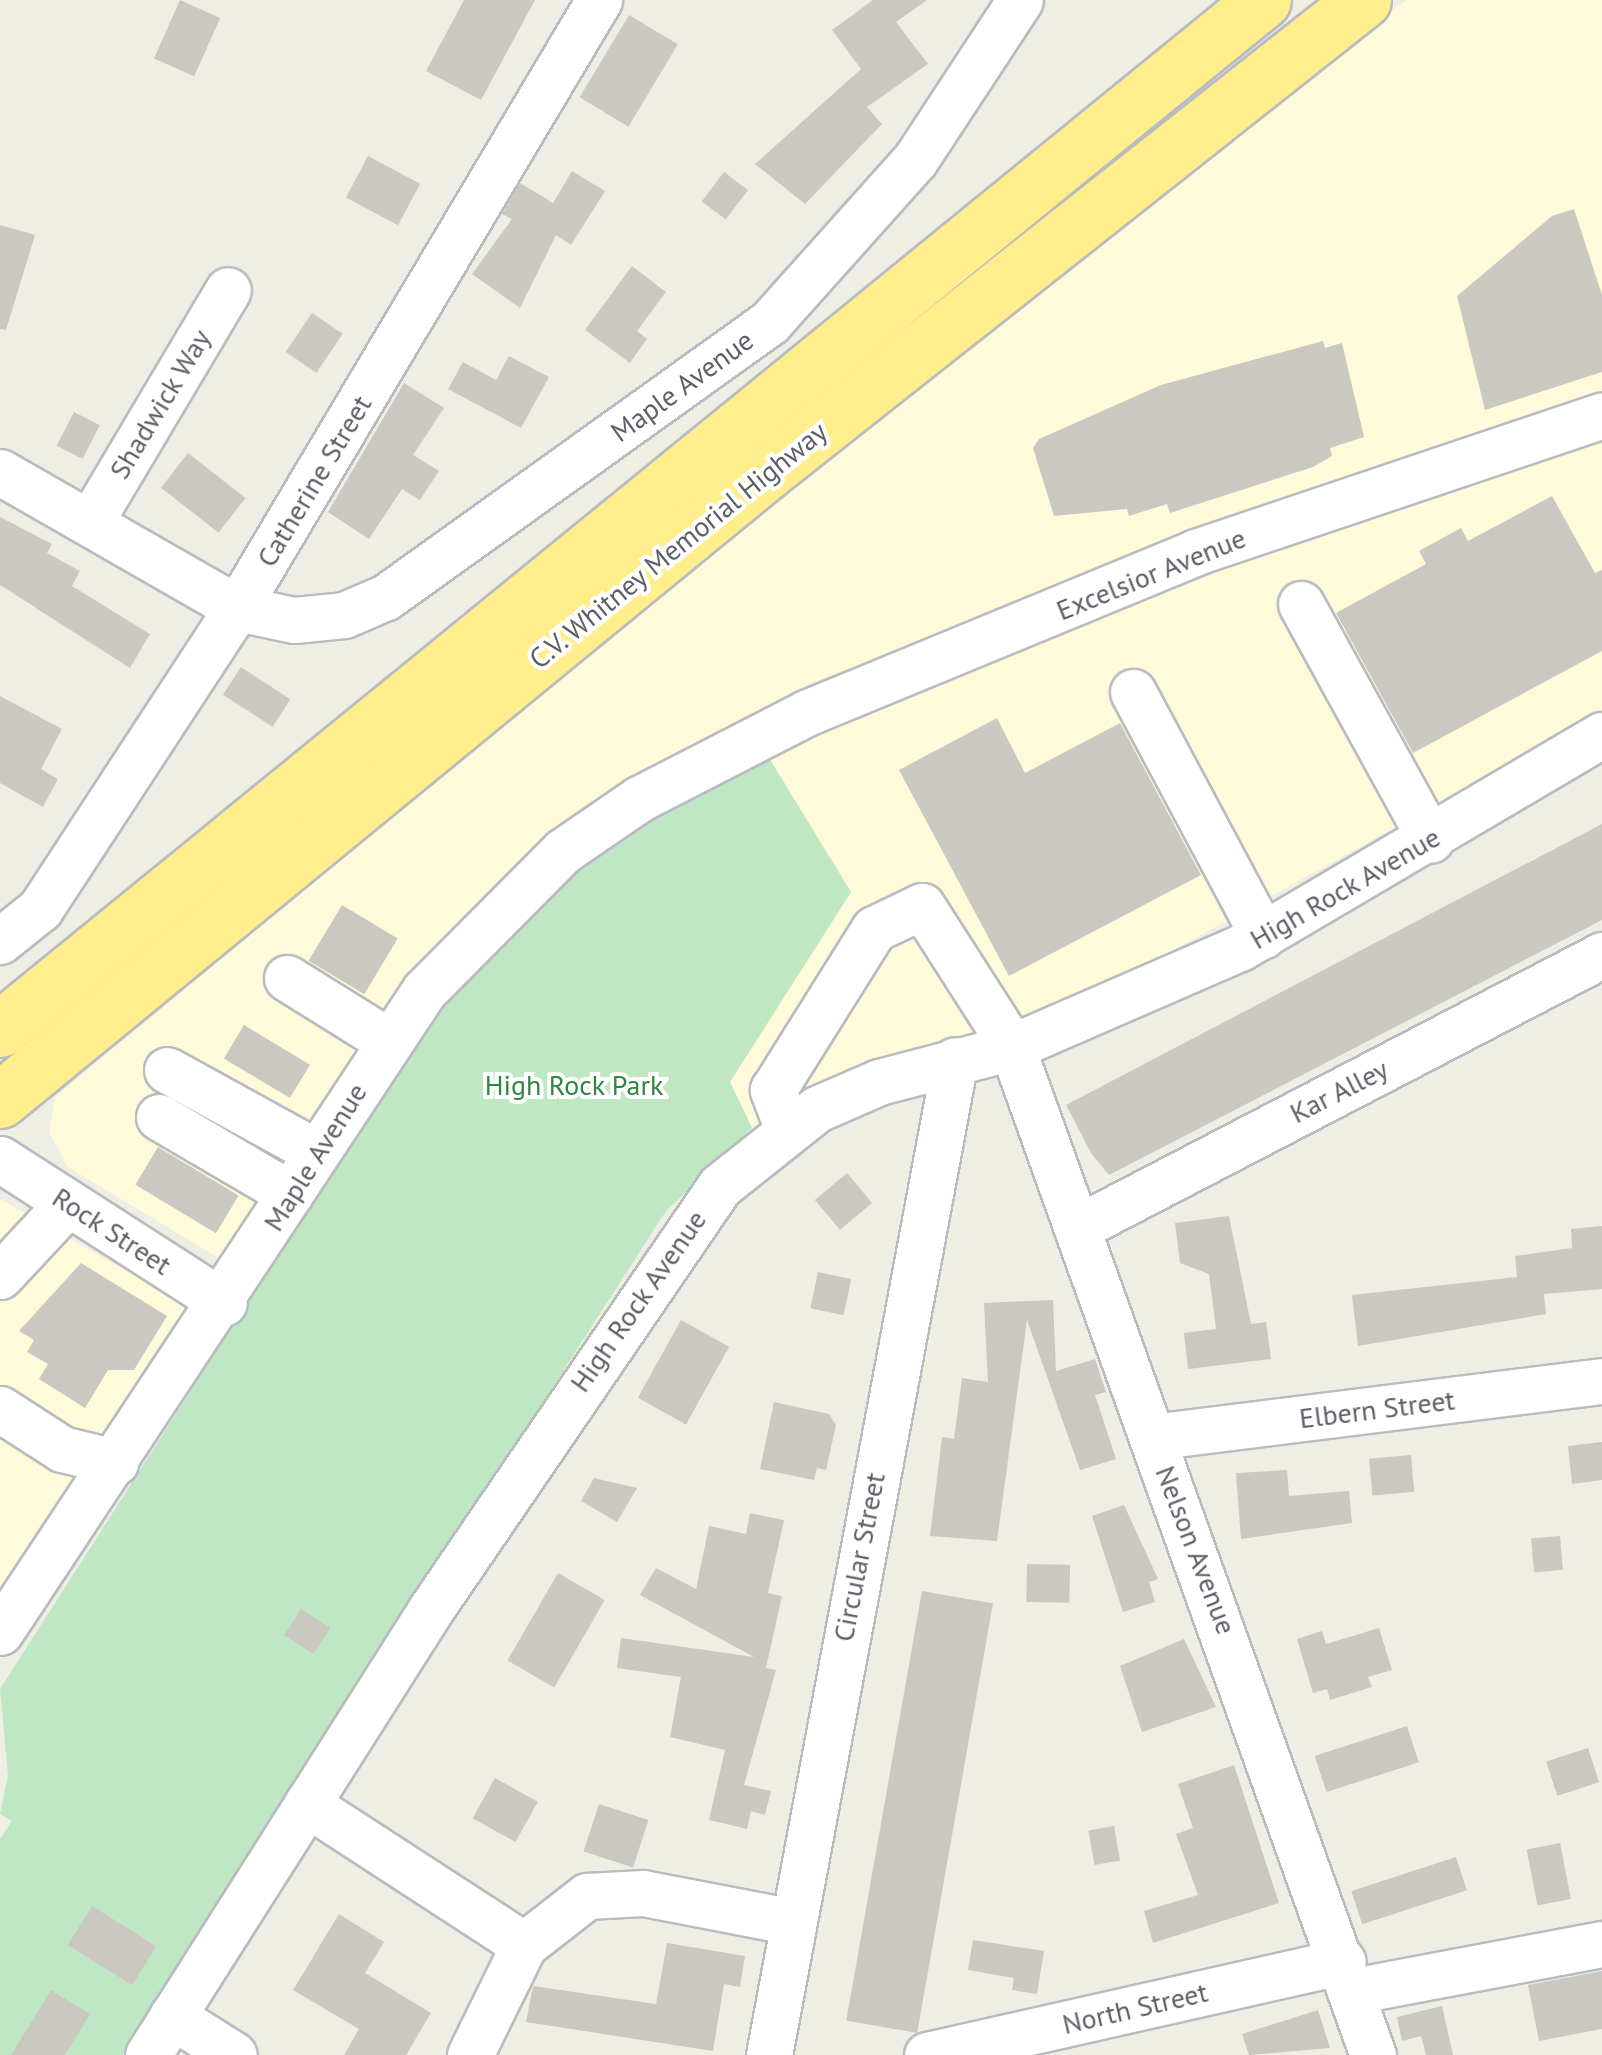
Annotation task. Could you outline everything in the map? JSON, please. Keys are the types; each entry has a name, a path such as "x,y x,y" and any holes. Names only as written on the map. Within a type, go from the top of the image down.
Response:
{"highway":[{"name":"C.V. Whitney Memorial Highway","path":"0,1028 1263,0"},
{"name":"C.V. Whitney Memorial Highway","path":"0,1100 766,472 1363,0"}],"street":[{"name":"Catherine Street","path":"0,941 40,909 237,608 599,0"},
{"name":"Maple Avenue","path":"0,472 92,519 237,608 294,620 344,615 386,597 770,322 915,160 1020,0"},
{"name":"Shadwick Way","path":"92,519 228,290"},
{"name":"Excelsior Avenue","path":"711,759 1196,552 1602,415"},
{"path":"1301,604 1431,840"},
{"path":"1133,692 1263,935"},
{"name":"High Rock Avenue","path":"148,2055 307,1804 684,1228 787,1127 878,1082 1012,1048 1263,935 1431,840 1602,735"},
{"name":"Maple Avenue","path":"0,1632 224,1303 316,1152 390,1042 526,882 711,759"},
{"name":"Nelson Avenue","path":"787,1127 773,1090 874,929 893,913 922,906 937,922 1012,1048 1374,2055"},
{"name":"Kar Alley","path":"1077,1228 1602,955"},
{"path":"287,978 390,1042"},
{"name":"Circular Street","path":"769,2055 955,1060"},
{"path":"168,1070 316,1152"},
{"path":"159,1117 290,1194"},
{"name":"Rock Street","path":"0,1159 224,1303"},
{"path":"0,1276 68,1203"},
{"name":"Elbern Street","path":"1152,1437 1602,1381"},
{"path":"0,1408 62,1449 115,1462"},
{"path":"307,1804 524,1944"},
{"path":"470,2055 524,1944 587,1896 643,1893 793,1922"},
{"name":"North Street","path":"944,2053 1348,1976 1602,1944"},
{"path":"172,2016 234,2055"}],"shaded area":[{"path":"1406,0 1602,0 1602,395 813,682 622,786 495,887 423,965 222,1260 68,1167 49,1132 55,1097 1057,264"},
{"path":"1602,438 1602,713 1058,1014 810,1093 752,1128 730,1082 851,892 766,753 1277,548"},
{"path":"0,1199 192,1308 0,1601"}],"green space":[{"name":"High Rock Park","path":"766,753 851,892 730,1082 752,1128 666,1211 123,2055 0,2055 0,1839 12,1821 0,1814 8,1775 0,1689 408,1051 475,966 565,879 661,810"}],"building":[{"path":"180,0 220,18 194,76 154,58"},
{"path":"464,0 535,0 481,100 426,71"},
{"path":"873,0 927,0 896,22 928,64 867,107 882,124 805,204 755,164 861,69 832,30"},
{"path":"629,15 678,44 628,127 580,97"},
{"path":"368,156 420,184 398,225 346,197"},
{"path":"572,171 605,191 571,245 556,235 520,308 472,274 512,219 502,214 520,183 553,203"},
{"path":"724,172 748,190 726,220 702,202"},
{"path":"1574,209 1602,295 1602,372 1485,410 1457,296 1552,216"},
{"path":"0,225 35,235 6,330 0,329"},
{"path":"632,266 666,292 637,331 647,339 630,363 585,330"},
{"path":"312,313 343,334 316,373 286,352"},
{"path":"1323,341 1325,348 1342,343 1364,437 1330,448 1332,456 1313,467 1170,513 1167,504 1129,516 1127,509 1054,516 1033,448 1039,439 1161,385"},
{"path":"509,356 549,377 521,428 448,389 463,362 496,380"},
{"path":"404,383 444,408 413,455 439,471 420,500 402,489 369,539 328,512"},
{"path":"74,412 100,425 83,459 57,446"},
{"path":"188,453 246,498 218,533 161,488"},
{"path":"1552,496 1595,573 1602,570 1602,651 1413,753 1336,613 1426,564 1419,551 1461,528 1468,541"},
{"path":"0,517 52,544 47,553 80,571 72,586 150,634 130,668 0,585"},
{"path":"241,667 290,699 273,727 223,695"},
{"path":"0,696 62,729 41,769 58,779 43,807 0,783"},
{"path":"997,718 1025,773 1120,723 1201,875 1009,976 899,770"},
{"path":"1602,824 1602,920 1109,1175 1091,1153 1066,1105"},
{"path":"342,905 398,938 364,994 309,961"},
{"path":"244,1025 310,1065 290,1098 224,1058"},
{"path":"158,1147 239,1195 216,1233 135,1185"},
{"path":"847,1173 872,1203 840,1230 815,1200"},
{"path":"1229,1216 1251,1324 1266,1322 1271,1359 1188,1369 1184,1333 1216,1329 1209,1274 1180,1263 1175,1223"},
{"path":"1602,1226 1602,1289 1544,1294 1546,1314 1358,1346 1352,1295 1517,1277 1515,1256 1572,1248 1571,1229"},
{"path":"81,1263 167,1316 134,1370 108,1370 85,1408 39,1379 48,1364 27,1352 34,1340 19,1331"},
{"path":"818,1272 851,1279 844,1315 810,1308"},
{"path":"1053,1300 1056,1371 1095,1359 1106,1392 1095,1395 1116,1459 1080,1470 1027,1320 997,1541 930,1536 942,1437 954,1439 962,1378 988,1382 984,1303"},
{"path":"681,1320 729,1347 686,1425 638,1398"},
{"path":"774,1402 829,1414 836,1425 826,1470 817,1468 814,1480 760,1469"},
{"path":"1602,1442 1602,1480 1572,1484 1568,1446"},
{"path":"1411,1455 1414,1492 1372,1496 1369,1459"},
{"path":"1287,1470 1289,1496 1349,1491 1352,1523 1241,1539 1236,1473"},
{"path":"594,1478 637,1488 617,1522 581,1501"},
{"path":"1124,1505 1158,1579 1149,1582 1155,1602 1123,1612 1092,1516"},
{"path":"750,1513 784,1520 768,1593 782,1596 766,1668 776,1670 744,1785 771,1791 765,1815 751,1811 747,1829 709,1820 725,1750 670,1737 681,1677 617,1668 621,1638 754,1657 640,1595 656,1568 696,1589 709,1526 746,1534"},
{"path":"1560,1536 1563,1570 1534,1572 1531,1539"},
{"path":"1027,1564 1070,1565 1069,1603 1026,1602"},
{"path":"558,1573 605,1600 554,1687 508,1660"},
{"path":"922,1591 993,1604 917,2033 846,2020"},
{"path":"301,1609 330,1628 313,1654 284,1635"},
{"path":"1379,1628 1392,1670 1368,1677 1372,1687 1330,1700 1327,1689 1313,1693 1297,1639 1322,1631 1326,1644"},
{"path":"1184,1639 1216,1707 1142,1732 1120,1666"},
{"path":"1407,1726 1419,1762 1326,1792 1315,1756"},
{"path":"1588,1748 1599,1782 1557,1796 1546,1762"},
{"path":"1234,1765 1279,1903 1153,1943 1144,1911 1198,1895 1176,1834 1193,1828 1178,1784"},
{"path":"495,1778 538,1802 516,1842 473,1818"},
{"path":"599,1804 648,1820 633,1868 584,1852"},
{"path":"1114,1826 1120,1860 1094,1865 1088,1831"},
{"path":"1560,1843 1571,1899 1538,1905 1527,1849"},
{"path":"1456,1857 1467,1890 1362,1924 1351,1891"},
{"path":"92,1906 156,1946 132,1985 68,1945"},
{"path":"339,1914 384,1942 365,1973 431,2013 406,2055 344,2055 359,2029 293,1990"},
{"path":"973,1940 1044,1951 1037,1994 1012,1990 1014,1978 968,1970"},
{"path":"667,1943 745,1956 740,1987 724,1984 713,2051 526,2022 533,1986 656,2004"},
{"path":"1602,1971 1602,2029 1539,2041 1528,1985"},
{"path":"51,1990 90,2014 65,2055 11,2055"},
{"path":"1442,2006 1453,2055 1426,2055 1421,2036 1402,2041 1397,2017"},
{"path":"1318,2010 1330,2048 1249,2055 1242,2034"}]}
